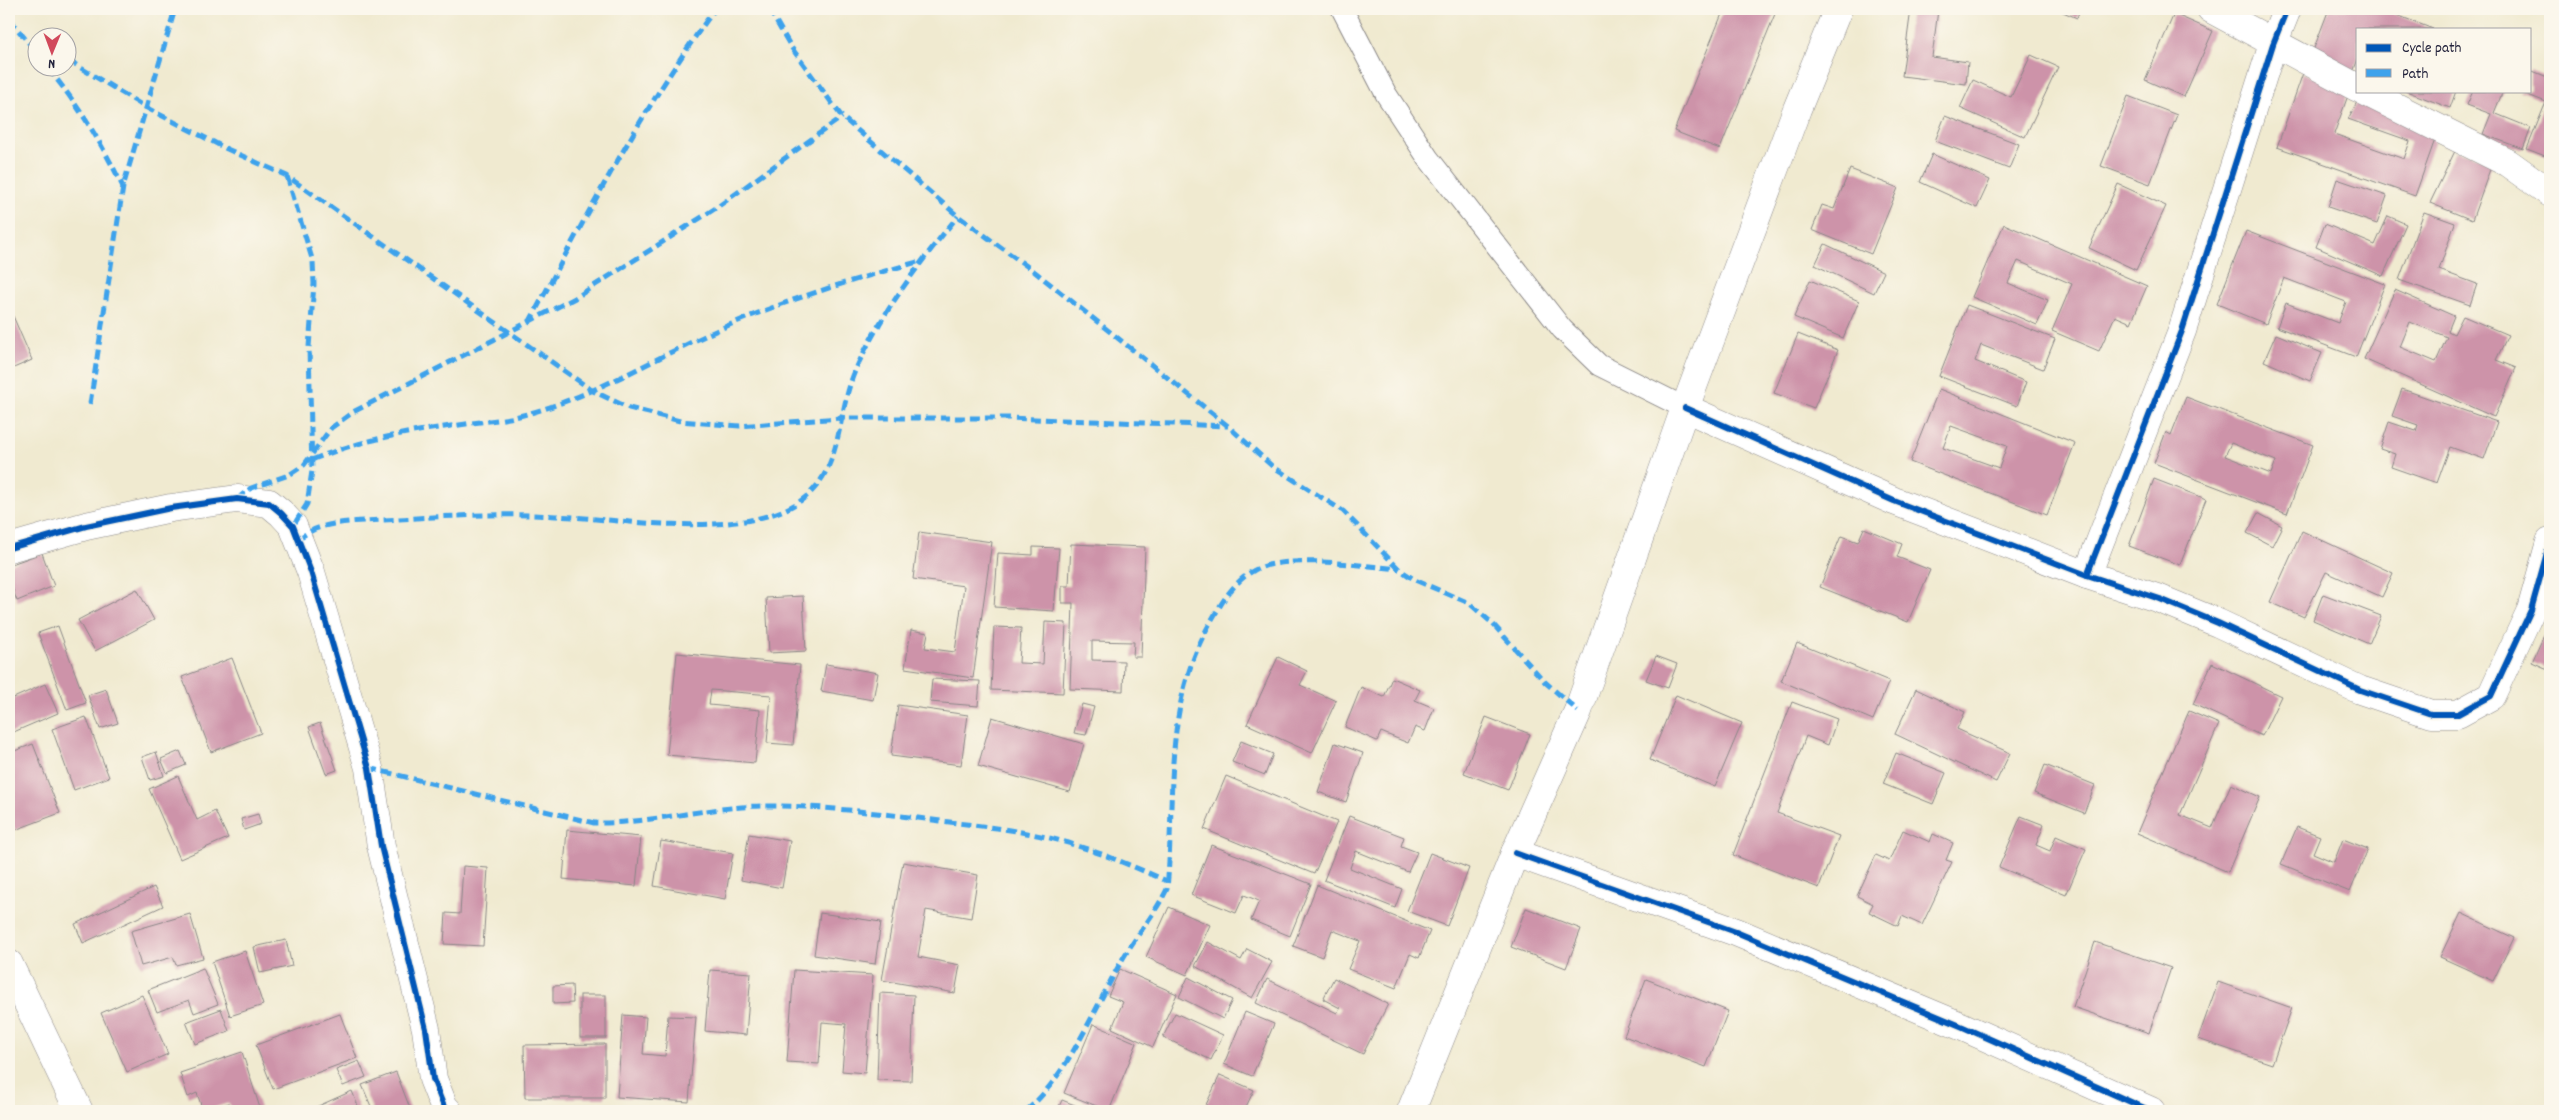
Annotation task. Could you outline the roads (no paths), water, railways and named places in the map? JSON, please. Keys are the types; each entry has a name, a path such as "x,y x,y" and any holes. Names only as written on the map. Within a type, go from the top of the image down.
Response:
{"street":[{"path":"1411,1111 1515,853 1578,711 1685,408 1797,109 1838,9"},
{"path":"2211,9 2356,87"},
{"path":"2087,575 2182,331 2273,44 2287,9"},
{"path":"2366,92 2508,163 2550,192"},
{"path":"1685,408 1894,501 2087,575 2160,599 2218,623 2360,690 2431,714 2458,714 2491,696 2531,610 2550,542"},
{"path":"9,548 86,526 171,508 237,499 269,503 292,526 311,572 369,768 381,846 426,1029 433,1079 444,1107 448,1111"},
{"path":"1515,853 1736,932 1963,1027 2151,1111"},
{"path":"9,964 79,1111"}],"lane":[{"path":"1342,9 1386,94 1428,158 1562,329 1600,365 1685,408"}]}
